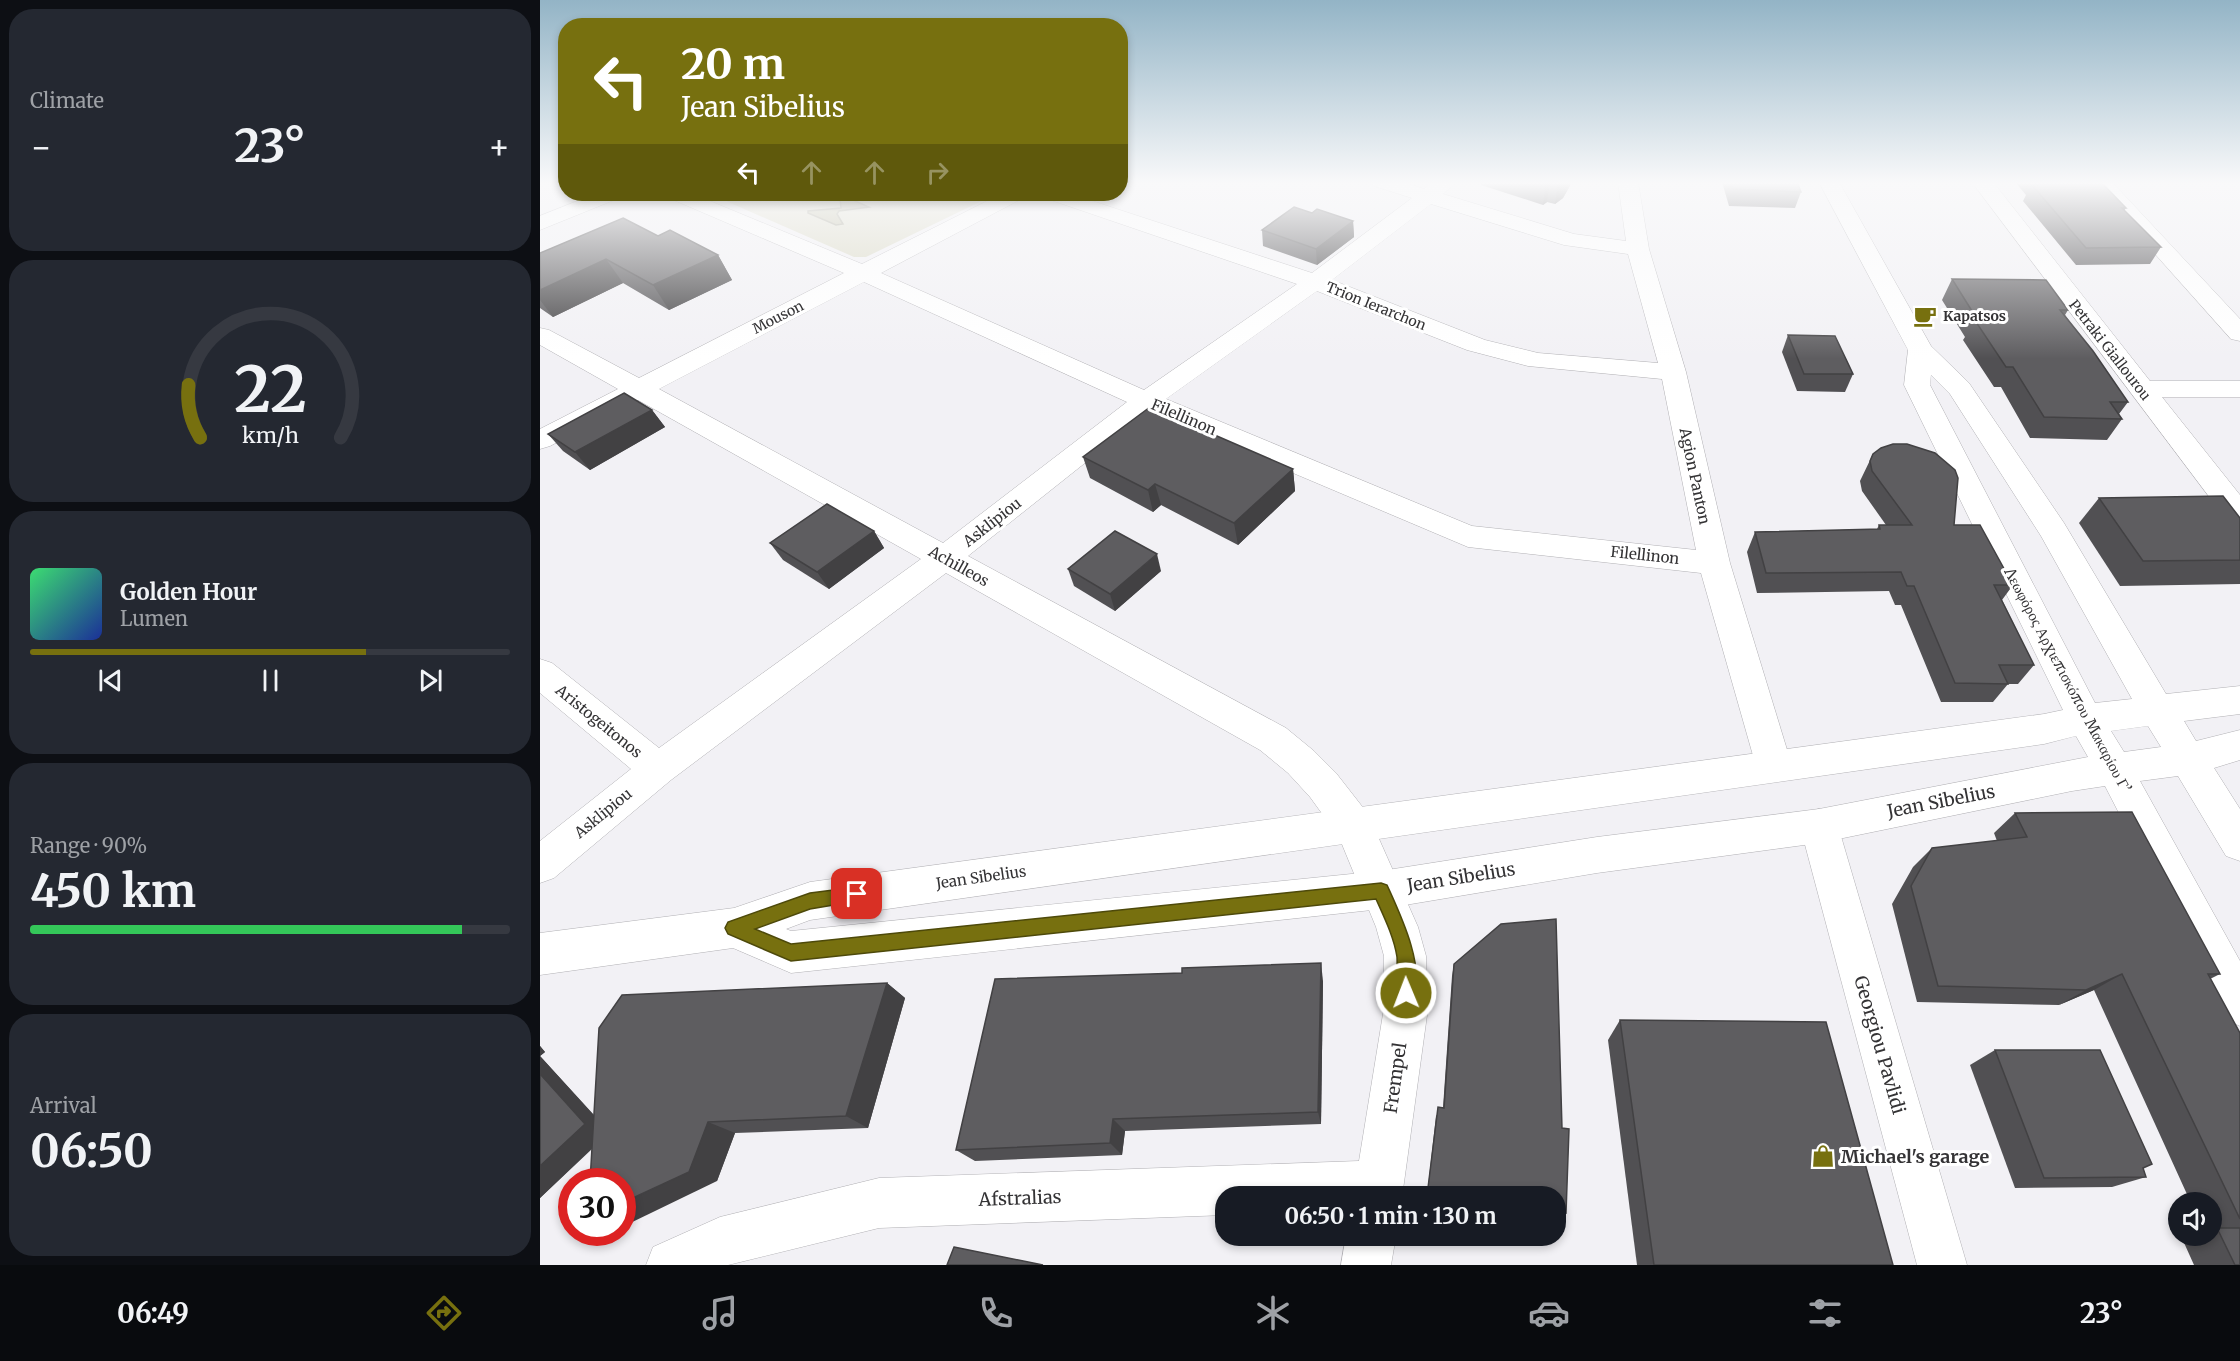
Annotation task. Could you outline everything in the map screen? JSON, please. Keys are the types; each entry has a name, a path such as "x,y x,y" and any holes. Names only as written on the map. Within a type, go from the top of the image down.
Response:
{"street":[{"name":"Filellinon","path":"787,241 1146,401 1468,536 1714,563"},
{"name":"Mouson","path":"540,440 925,241"},
{"name":"Trion Ierarchon","path":"1193,241 1316,282 1476,345 1537,361 1673,372"},
{"name":"Asklipiou","path":"540,865 658,769 945,558 1146,401 1316,282 1369,241"},
{"path":"1580,241 1638,249"},
{"name":"Agion Panton","path":"1637,241 1673,372 1714,563 1774,766"},
{"path":"1861,241 1921,350 1960,389 2053,531 2158,711 2240,843"},
{"name":"Petraki Giallourou","path":"2027,241 2240,516"},
{"path":"2155,241 2240,334"},
{"name":"Achilleos","path":"540,335 1273,739 1323,785 1354,826 1381,890"},
{"name":"Λεωφόρος Αρχιεπισκόπου Μακαρίου Γ’","path":"1921,350 1917,385 2085,719 2115,769 2240,1004"},
{"path":"2140,389 2240,389"},
{"name":"Aristogeitonos","path":"540,673 658,769"},
{"name":"Jean Sibelius","path":"540,954 734,928 810,901 2044,729 2085,719 2240,700"},
{"name":"Jean Sibelius","path":"734,928 791,952 1381,890 1597,855 1818,826 2072,775 2188,759 2240,745"},
{"name":"Georgiou Pavlidi","path":"1818,826 1942,1265"},
{"name":"Frempel","path":"1380,1186 1406,1008 1407,977 1405,956 1397,927 1381,890"},
{"name":"Afstralias","path":"671,1265 720,1242 879,1203 1215,1195"},
{"path":"1366,1265 1369,1246"}],"green space":[{"path":"818,241 899,241 866,257 854,257"}],"building":[{"path":"568,241 691,241 718,255 653,285 606,259 540,290 540,253"},
{"path":"1293,241 1327,241 1316,249"},
{"path":"2080,241 2155,241 2161,247 2086,248"},
{"path":"1952,279 2046,280 2068,310 2060,310 2093,351 2128,402 2110,402 2122,419 2044,417 2013,367 2006,367 1974,319 1977,319"},
{"path":"1788,335 1835,336 1853,374 1804,374"},
{"path":"624,393 652,410 575,452 548,434"},
{"path":"1150,407 1293,469 1234,523 1155,484 1148,490 1083,457"},
{"path":"1893,444 1907,444 1935,453 1955,470 1958,478 1954,525 1980,525 2013,585 1994,585 2034,665 1999,665 2008,684 1955,683 1914,586 1907,586 1901,572 1766,573 1755,532 1880,529 1879,525 1912,525 1872,471 1870,461 1873,454"},
{"path":"2223,496 2240,518 2240,560 2143,561 2099,498"},
{"path":"827,504 874,531 817,572 770,543"},
{"path":"1115,531 1157,554 1110,594 1068,569"},
{"path":"2132,812 2220,974 2208,974 2240,1033 2240,1219 2122,974 2086,990 1938,986 1911,886 1932,848 2027,837 2015,813"},
{"path":"1556,919 1562,1128 1569,1129 1566,1213 1566,1186 1428,1186 1438,1107 1444,1108 1454,964 1501,924"},
{"path":"1321,963 1318,1112 1113,1119 1110,1143 956,1150 995,979 1182,973 1182,968"},
{"path":"887,983 846,1116 708,1122 689,1172 636,1197 636,1168 591,1168 599,1028 622,995"},
{"path":"1620,1020 1826,1022 1893,1265 1654,1265"},
{"path":"1995,1050 2100,1050 2152,1164 2143,1168 2146,1177 2044,1178"},
{"path":"540,1074 585,1124 540,1166"},
{"path":"2222,1228 2240,1228 2240,1265 2235,1265 2222,1238"},
{"path":"954,1247 1043,1265 947,1265"}],"place":[{"name":"Kapatsos","path":"1925,316"},
{"name":"Michael's garage","path":"1823,1156"}],"route":[{"path":"857,894 810,901 734,928 791,952 1381,890 1397,927 1405,956 1406,993"}]}
